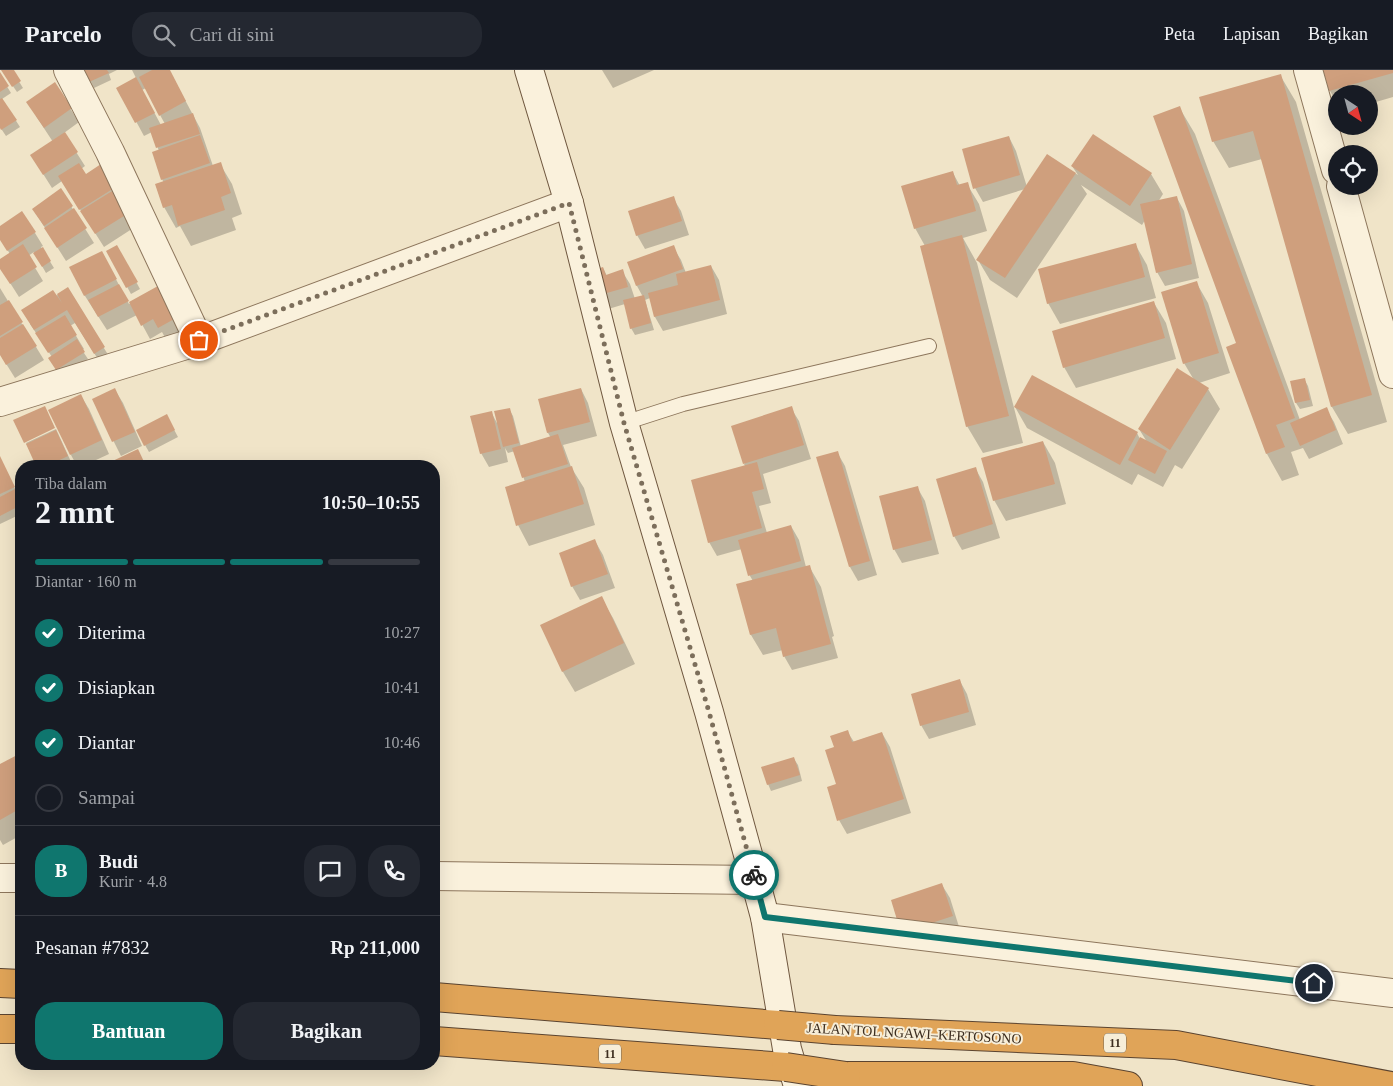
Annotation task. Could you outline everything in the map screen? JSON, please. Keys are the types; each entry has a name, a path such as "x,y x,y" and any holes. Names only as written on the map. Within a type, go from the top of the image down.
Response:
{"highway":[{"path":"0,983 15,984"},
{"name":"JALAN TOL NGAWI–KERTOSONO","path":"440,997 835,1030 1176,1045 1391,1086"},
{"path":"0,1029 15,1029"},
{"name":"11","path":"440,1042 792,1076 1073,1076 1128,1086"}],"street":[{"path":"68,70 110,152 199,340"},
{"path":"529,70 569,203 624,423 709,712 765,917 792,1076"},
{"path":"1308,70 1329,145"},
{"path":"1343,195 1393,374"},
{"path":"0,402 199,340 569,203"},
{"path":"440,876 755,880"},
{"path":"0,878 15,878"},
{"path":"765,917 1393,993"}],"lane":[{"path":"624,423 683,404 929,346"}],"building":[{"path":"1,70 14,70 21,81 12,87"},
{"path":"83,70 107,70 109,73 89,82"},
{"path":"152,70 170,70 186,101 159,116 139,77"},
{"path":"1323,70 1393,70 1393,73 1350,85 1328,85 1328,88"},
{"path":"0,72 9,86 0,92"},
{"path":"1281,74 1372,395 1331,407 1253,131 1212,142 1199,97"},
{"path":"136,77 155,113 135,123 116,88"},
{"path":"55,82 72,108 44,128 26,102"},
{"path":"2,98 17,120 1,130 0,99"},
{"path":"1180,106 1295,418 1276,425 1285,447 1266,454 1226,347 1236,343 1153,116"},
{"path":"193,113 200,134 156,148 149,128"},
{"path":"65,132 78,152 43,175 30,155"},
{"path":"1093,134 1152,173 1130,206 1071,166"},
{"path":"200,135 210,163 161,180 152,152"},
{"path":"1009,136 1020,175 973,189 962,149"},
{"path":"1047,154 1076,173 1005,278 976,260"},
{"path":"104,162 119,185 79,210 58,176 79,163 86,174"},
{"path":"221,162 231,193 221,197 225,210 178,226 172,205 163,208 155,184"},
{"path":"953,171 957,185 968,182 976,211 914,229 901,186"},
{"path":"61,188 73,206 44,226 32,209"},
{"path":"117,188 132,211 95,234 80,211"},
{"path":"674,196 682,221 636,236 628,211"},
{"path":"1177,196 1192,264 1156,273 1140,204"},
{"path":"74,208 87,228 57,248 44,228"},
{"path":"22,211 36,232 7,251 0,240 0,226"},
{"path":"962,235 1009,416 966,427 920,246"},
{"path":"1136,243 1145,277 1047,304 1038,269"},
{"path":"23,244 37,267 10,284 0,269 0,259"},
{"path":"117,245 138,282 126,288 106,251"},
{"path":"674,245 683,269 636,286 627,262"},
{"path":"43,247 51,261 42,267 33,253"},
{"path":"102,251 117,279 84,296 69,267"},
{"path":"711,265 720,300 654,317 648,293 678,285 676,274"},
{"path":"603,267 606,275 623,269 628,287 596,296 588,272"},
{"path":"167,281 176,318 158,328 153,319 141,326 129,302"},
{"path":"1197,281 1219,353 1183,364 1161,292"},
{"path":"119,284 129,301 98,317 88,300"},
{"path":"68,287 105,347 94,354 67,310 34,330 21,310 53,290 62,303 57,294"},
{"path":"644,295 651,323 630,329 623,300"},
{"path":"9,300 23,322 0,336 0,305"},
{"path":"1154,301 1165,338 1063,368 1052,331"},
{"path":"65,315 77,335 48,353 35,333"},
{"path":"23,324 37,346 6,365 0,355 0,338"},
{"path":"77,339 85,352 56,370 48,358"},
{"path":"1177,368 1209,388 1170,450 1138,429"},
{"path":"1032,375 1138,432 1120,465 1014,407"},
{"path":"1305,378 1310,400 1295,403 1290,381"},
{"path":"115,388 135,432 112,442 92,399"},
{"path":"581,388 590,422 547,433 538,399"},
{"path":"81,394 102,440 70,455 48,410"},
{"path":"45,406 55,428 24,443 13,420"},
{"path":"792,406 804,445 743,464 731,426"},
{"path":"1327,407 1336,430 1300,446 1290,423"},
{"path":"510,408 519,443 503,447 494,411"},
{"path":"492,411 501,449 480,454 470,416"},
{"path":"167,414 175,430 144,446 136,430"},
{"path":"56,430 68,456 60,460 33,460 26,444"},
{"path":"558,434 568,464 522,478 512,448"},
{"path":"1140,437 1167,451 1155,474 1128,460"},
{"path":"1043,441 1055,484 993,501 981,458"},
{"path":"138,449 143,460 115,460"},
{"path":"838,451 870,561 849,567 816,457"},
{"path":"0,456 15,487 0,494"},
{"path":"757,462 764,489 752,492 762,528 708,543 691,480"},
{"path":"572,466 584,504 516,526 505,487"},
{"path":"976,467 993,524 953,537 936,479"},
{"path":"918,486 932,540 893,550 879,496"},
{"path":"15,489 15,508 0,516 0,497"},
{"path":"791,525 801,561 748,576 738,540"},
{"path":"595,539 608,574 571,587 559,553"},
{"path":"810,565 831,644 783,657 776,628 750,635 736,584"},
{"path":"602,596 624,643 562,672 540,625"},
{"path":"960,679 969,712 920,726 911,694"},
{"path":"848,730 852,742 882,732 904,799 837,821 827,787 836,784 825,750 834,747 830,736"},
{"path":"15,756 15,811 0,820 0,764"},
{"path":"794,757 800,775 767,785 761,767"},
{"path":"942,883 953,916 901,933 891,900"}],"way so far":[{"path":"199,340 569,203 624,423 709,712 754,875"}],"route":[{"path":"754,875 765,917 1314,983"}]}
